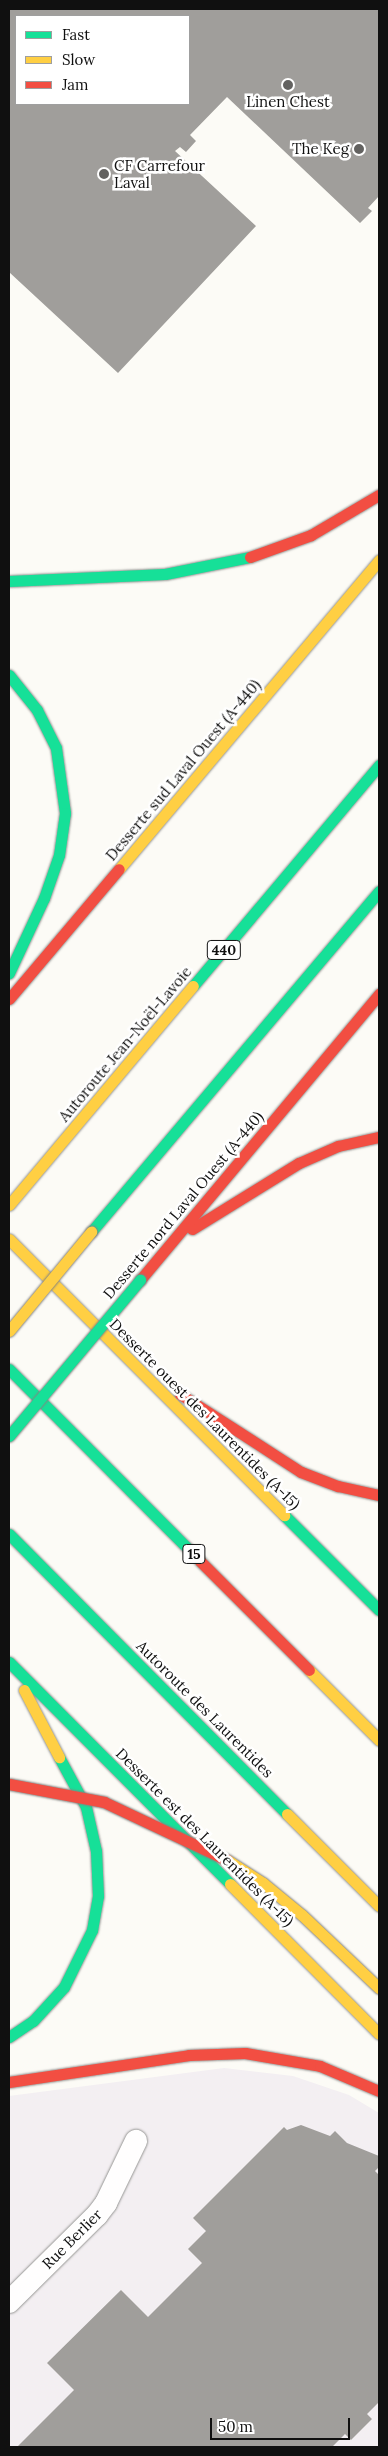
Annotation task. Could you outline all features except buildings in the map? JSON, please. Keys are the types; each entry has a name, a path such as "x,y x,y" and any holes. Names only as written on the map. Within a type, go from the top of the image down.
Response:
{"main road":[{"path":"9,582 165,574 235,562 311,535 379,495"},
{"name":"Desserte sud Laval Ouest (A-440)","path":"9,1000 379,560"},
{"path":"9,675 37,710 56,748 65,813 59,855 44,898 9,973"},
{"name":"Autoroute Jean-Noël-Lavoie","path":"9,1204 379,765"},
{"path":"9,1331 379,891"},
{"name":"Desserte nord Laval Ouest (A-440)","path":"9,1436 379,994"},
{"path":"172,1242 299,1163 338,1146 379,1137"},
{"name":"Desserte ouest des Laurentides (A-15)","path":"9,1239 379,1610"},
{"path":"137,1366 284,1463 338,1486 379,1495"},
{"name":"15","path":"9,1369 379,1740"},
{"name":"Autoroute des Laurentides","path":"9,1534 379,1906"},
{"path":"9,1662 82,1796 94,1838 98,1880 92,1930 72,1975 43,2011 9,2037"},
{"name":"Desserte est des Laurentides (A-15)","path":"9,1662 379,2034"},
{"path":"9,1784 104,1802 213,1851 263,1884 302,1915 379,1988"},
{"path":"9,2082 166,2058 225,2053 306,2062 346,2074 379,2091"}],"street":[{"name":"Rue Berlier","path":"9,2302 106,2203 136,2141"}],"shaded area":[{"path":"224,2068 293,2076 349,2095 379,2113 379,2447 9,2447 9,2096"}],"traffic: fast":[{"path":"9,581 165,574 250,557"},
{"path":"9,675 37,710 56,748 65,813 59,855 44,898 9,973"},
{"path":"193,986 379,765"},
{"path":"91,1232 379,891"},
{"path":"9,1436 140,1280"},
{"path":"9,1369 200,1561"},
{"path":"284,1515 379,1610"},
{"path":"9,1534 287,1814"},
{"path":"9,1662 230,1884"},
{"path":"9,2037 33,2021 64,1987 92,1930 98,1896 96,1851 86,1807 59,1757"}],"traffic: slow":[{"path":"119,869 379,560"},
{"path":"9,1205 193,986"},
{"path":"9,1331 91,1232"},
{"path":"9,1239 284,1515"},
{"path":"309,1670 379,1740"},
{"path":"24,1690 59,1757"},
{"path":"287,1814 379,1906"},
{"path":"227,1860 263,1883 302,1915 379,1988"},
{"path":"230,1884 379,2034"}],"traffic: jam":[{"path":"250,557 311,535 379,495"},
{"path":"9,999 119,869"},
{"path":"140,1280 379,994"},
{"path":"192,1229 299,1163 338,1146 379,1137"},
{"path":"180,1394 301,1472 338,1486 379,1495"},
{"path":"200,1561 309,1670"},
{"path":"9,1784 104,1802 227,1860"},
{"path":"9,2082 189,2055 245,2053 320,2066 379,2091"}],"place":[{"name":"Linen Chest","path":"288,85"},
{"name":"The Keg","path":"359,149"},
{"name":"CF Carrefour Laval","path":"104,174"}]}
